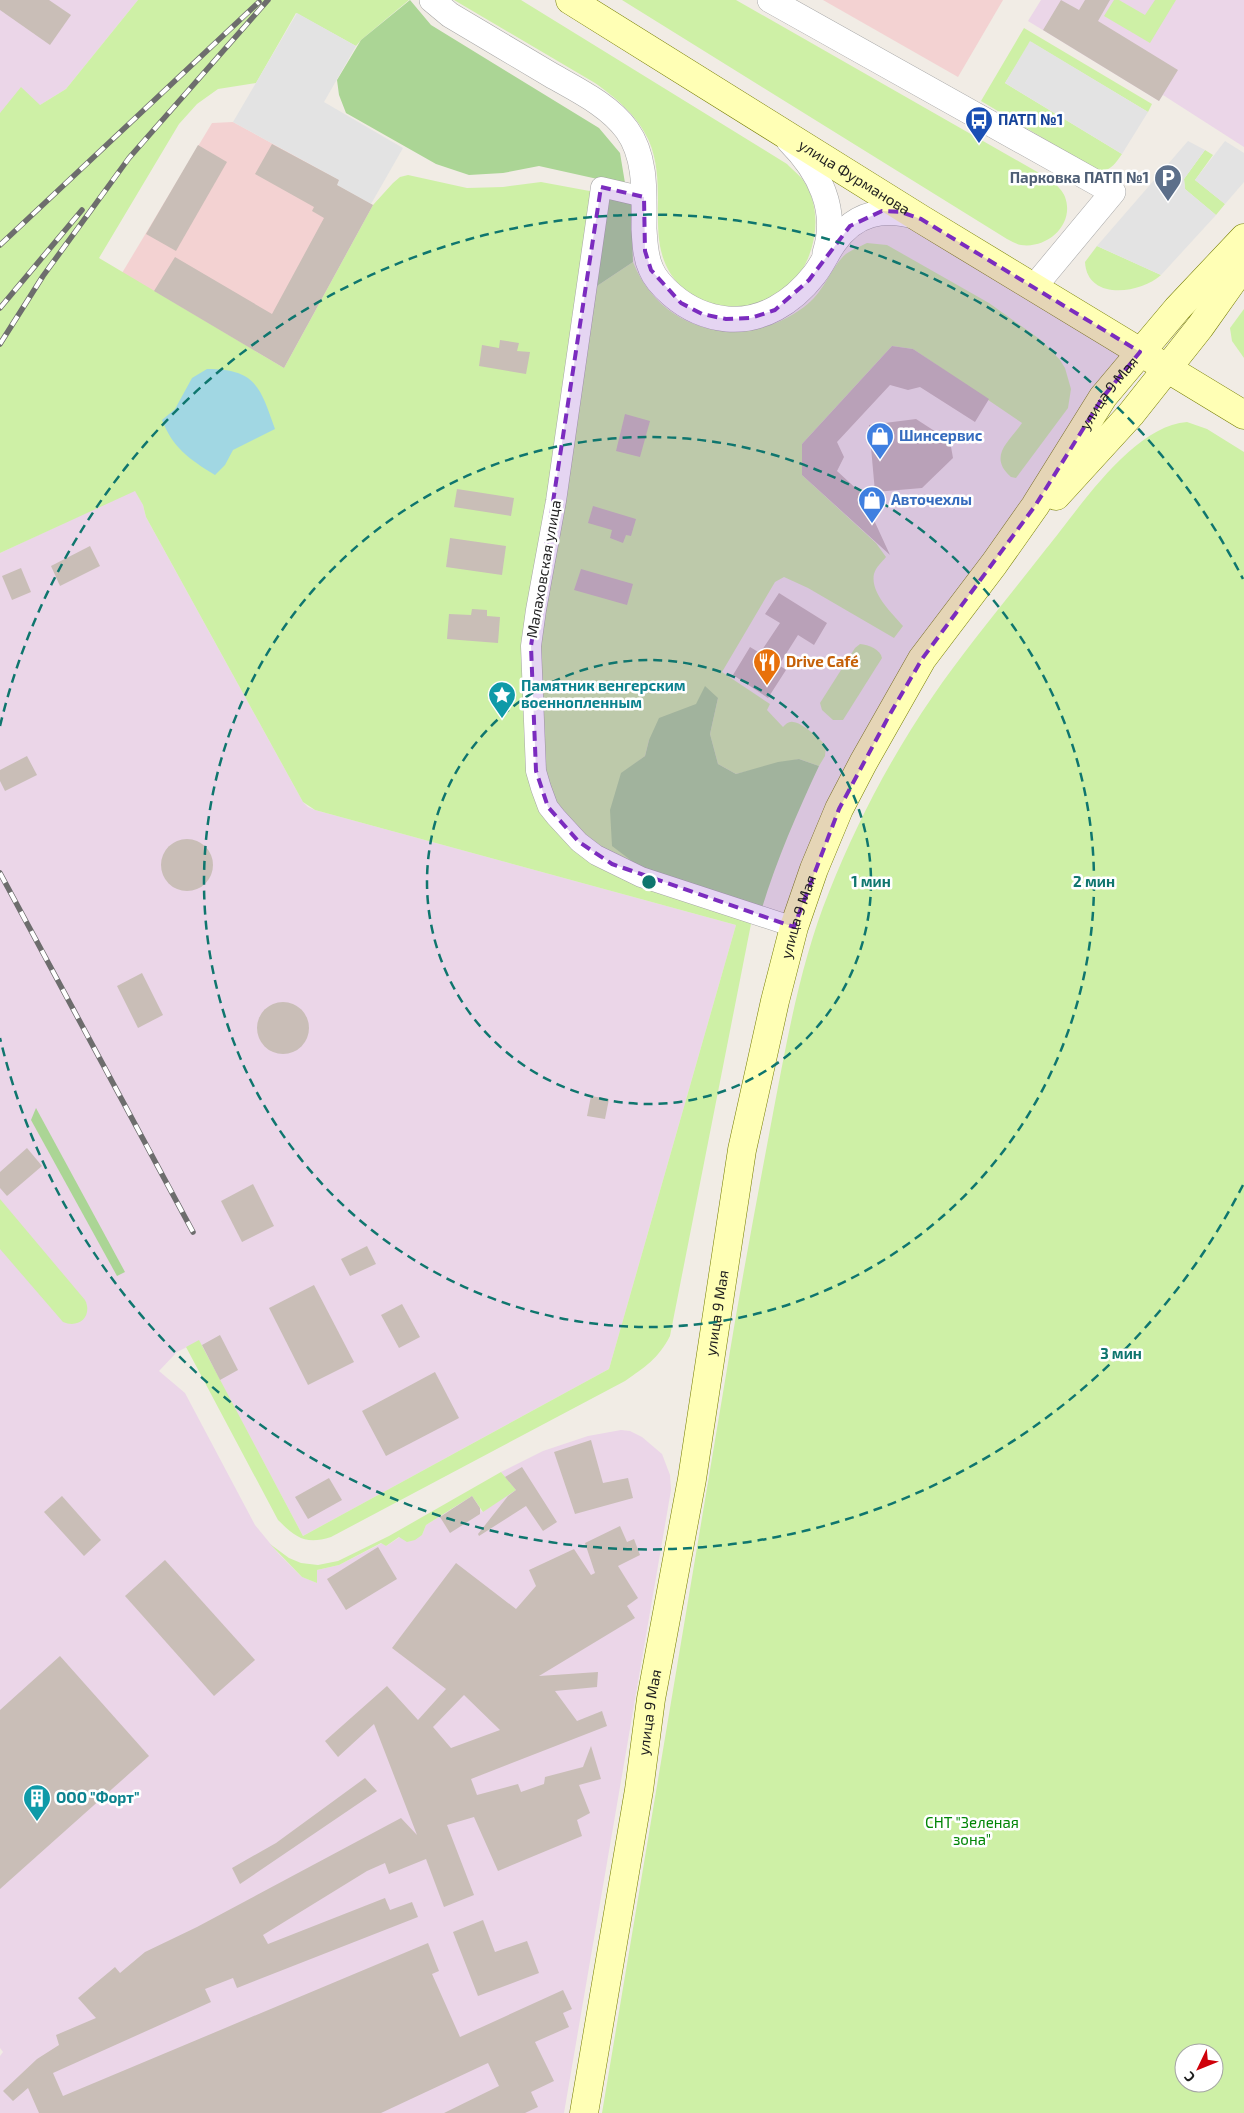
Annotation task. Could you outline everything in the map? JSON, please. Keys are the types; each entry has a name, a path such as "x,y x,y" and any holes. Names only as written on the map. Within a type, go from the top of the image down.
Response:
{"main road":[{"name":"улица Фурманова","path":"570,0 1244,415"},
{"name":"улица 9 Мая","path":"584,2113 639,1790 651,1700 692,1480 742,1150 762,1052 794,927 814,869 839,809 863,762 922,659 1035,506 1103,397 1177,309 1244,238"},
{"name":"улица 9 Мая","path":"994,564 1131,414 1200,327 1244,265"}],"street":[{"path":"432,0 450,15 610,112 626,129 637,147 642,171 645,251 651,270 662,286 681,303 702,314 726,319 751,318 775,310 794,296 814,275 834,242 850,226 865,216 882,211 901,212 922,218"},
{"path":"770,0 1112,192 1034,287"},
{"path":"776,128 802,154 815,172 826,195 831,218 830,241 822,262"},
{"name":"Малаховская улица","path":"644,197 601,187 558,492 531,646 536,770 548,807 579,842 596,854 641,877 794,927"}],"highlighted area":[{"path":"601,187 644,197 645,251 651,270 681,303 702,314 726,319 751,318 775,310 809,280 850,226 882,211 901,212 921,219 1140,352 1103,397 1035,506 922,659 839,809 794,927 612,864 579,842 548,807 536,771 531,646"}],"shaded area":[{"path":"0,0 138,0 66,89 40,105 0,113"},
{"path":"823,0 1003,0 958,77"},
{"path":"1041,0 1244,0 1244,147 1163,95 1159,101 1028,21"},
{"path":"297,13 356,46 324,102 403,148 371,204 337,185 339,180 233,122"},
{"path":"1030,41 1148,112 1122,154 1005,83"},
{"path":"233,122 339,180 337,185 373,205 284,368 122,273 212,123"},
{"name":"Парковка ПАТП №1","path":"1188,141 1205,150 1184,179 1185,189 1216,215 1161,275 1097,246"},
{"path":"1225,141 1244,153 1244,182 1225,204 1195,180"},
{"path":"135,490 143,505 146,517 303,802 308,807 736,925 609,1369 303,1536 199,1341 177,1352 159,1371 185,1393 255,1525 278,1553 302,1577 317,1583 317,1570 339,1565 382,1543 386,1546 400,1537 422,1535 426,1525 472,1496 482,1512 515,1490 501,1472 543,1451 588,1436 621,1430 630,1431 642,1437 662,1454 670,1475 671,1490 564,2113 0,2113 0,2056 3,2052 0,2048 0,553"}],"green space":[{"path":"138,0 409,0 356,46 296,13 256,83 218,89 197,104 179,124 99,258 284,368 373,205 400,177 408,175 467,188 503,187 541,182 595,192 525,646 554,822 751,924 670,1336 661,1351 645,1367 625,1381 331,1537 315,1540 308,1540 296,1535 278,1520 186,1347 199,1340 303,1536 609,1369 736,925 315,810 303,802 146,517 143,505 135,491 0,553 0,113 21,87 40,105 66,89"},
{"path":"410,0 431,25 599,128 620,153 625,183 602,180 539,166 503,173 469,175 436,164 346,113 339,95 337,80 361,40"},
{"path":"454,0 521,0 787,164 803,180 810,193 814,207 814,237 805,266 797,278 778,296 756,305 732,308 708,304 698,299 678,283 666,266 660,247 658,184 655,163 649,141 633,116 595,83"},
{"path":"622,0 736,0 1053,181 1065,197 1067,207 1063,225 1057,233 1041,243 1021,245 1012,242"},
{"path":"1114,0 1119,0 1145,15 1155,0 1176,0 1150,43 1104,16"},
{"path":"1024,28 1152,104 1148,112 1031,42 1005,83 1122,154 1108,169 1095,169 981,101"},
{"path":"1205,150 1213,155 1195,180 1225,204 1216,215 1185,189 1184,179"},
{"path":"605,198 631,204 633,262 594,288"},
{"path":"867,243 887,245 989,303 1041,340 1065,368 1071,389 1068,408 1016,478 1011,477 1004,469 1001,455 1007,442 1022,423 913,349 892,346 802,444 802,475 876,543 886,557 874,574 875,588 888,609 903,626 894,638 808,588 784,577 775,582 722,672 770,704 767,710 783,727 789,722 793,722 811,731 826,746 825,756 819,766 799,759 736,774 718,764 710,734 718,698 680,711 649,740 645,756 621,774 641,868 616,858 560,815 546,787 537,649 594,288 633,262 646,286 663,305 684,319 706,328 731,331 756,329 781,321 811,302 844,256"},
{"path":"1097,246 1161,275 1141,286 1128,290 1104,288 1095,283 1088,275 1085,262"},
{"path":"1244,309 1244,358 1232,341 1230,328"},
{"name":"СНТ \"Зеленая зона\"","path":"1187,422 1207,429 1244,452 1244,2113 602,2113 750,1236 790,1026 803,971 819,918 839,867 875,791 903,743 946,677 1091,492 1127,453 1146,438 1167,427"},
{"path":"860,644 874,648 882,658 843,720 833,720 822,710 820,703 855,648"},
{"path":"705,686 718,698 710,734 718,764 736,774 778,762 799,759 819,766 788,836 762,908 641,868 612,846 610,810 621,773 645,756 649,740 659,718 696,704"},
{"path":"36,1108 125,1272 117,1276 31,1120"},
{"path":"0,1199 85,1300 87,1311 83,1320 74,1324 63,1322 0,1249"},
{"path":"501,1472 516,1490 483,1512 472,1496 426,1525 422,1535 415,1540 407,1542 399,1537 386,1546 381,1543 339,1565 317,1570 317,1583 302,1577 270,1544 289,1558 301,1563 318,1565 338,1561 389,1536"}],"water":[{"path":"207,369 236,372 254,383 265,402 275,429 233,450 225,465 215,475 197,464 183,452 171,438 162,420 175,409 192,378"}],"building":[{"path":"0,0 49,0 71,15 50,45 0,10"},
{"path":"1061,0 1079,10 1085,0 1110,0 1098,21 1178,70 1159,101 1043,30"},
{"path":"272,144 339,180 337,185 373,205 284,368 154,291 175,257 272,314 324,218 312,211 314,207 255,174"},
{"path":"198,145 227,162 176,251 146,234"},
{"path":"500,340 519,343 517,351 530,352 526,374 479,366 482,345 499,348"},
{"path":"892,346 913,349 989,399 975,422 920,387 908,390 890,385 837,442 844,457 837,471 862,494 890,555 802,475 802,444"},
{"path":"625,414 650,421 640,457 616,451"},
{"path":"916,419 950,441 953,458 922,488 875,492 869,425"},
{"path":"457,489 514,498 511,516 454,507"},
{"path":"593,506 636,519 631,536 626,535 623,543 610,538 612,530 588,523"},
{"path":"450,538 506,546 502,575 446,567"},
{"path":"90,546 100,566 60,586 51,566"},
{"path":"21,568 31,592 12,600 2,576"},
{"path":"581,569 633,584 627,605 574,590"},
{"path":"779,593 827,623 814,645 798,635 779,665 786,670 768,698 733,675 750,647 760,653 780,623 765,614"},
{"path":"472,609 487,610 487,616 500,617 498,643 447,639 449,614 471,615"},
{"path":"27,756 37,775 5,791 0,781 0,770"},
{"path":"182,839 192,839 202,843 209,850 213,865 209,880 202,887 192,891 182,891 172,887 165,880 161,870 161,860 165,850 172,843"},
{"path":"142,973 163,1015 138,1028 117,986"},
{"path":"278,1002 288,1002 298,1006 305,1013 309,1028 305,1043 298,1050 288,1054 278,1054 268,1050 261,1043 257,1033 257,1023 261,1013 268,1006"},
{"path":"591,1096 609,1099 605,1119 587,1116"},
{"path":"27,1148 42,1166 7,1196 0,1188 0,1172"},
{"path":"253,1184 274,1226 242,1242 221,1201"},
{"path":"367,1246 376,1264 350,1276 341,1259"},
{"path":"314,1285 354,1362 308,1385 269,1308"},
{"path":"402,1304 420,1337 399,1348 381,1315"},
{"path":"220,1335 238,1370 220,1380 202,1345"},
{"path":"435,1372 459,1418 386,1456 362,1411"},
{"path":"591,1440 603,1483 628,1478 633,1498 575,1514 554,1452"},
{"path":"522,1467 557,1522 543,1531 526,1506 479,1536 478,1534 508,1496 516,1490 505,1477"},
{"path":"329,1478 342,1500 308,1519 295,1497"},
{"path":"62,1496 101,1540 84,1556 44,1512"},
{"path":"472,1496 480,1508 480,1514 450,1533 440,1517"},
{"path":"620,1526 627,1542 634,1539 640,1555 618,1566 638,1598 627,1606 635,1618 539,1676 598,1672 597,1687 555,1691 577,1721 602,1711 607,1726 471,1779 477,1795 518,1784 521,1792 544,1784 545,1777 583,1767 591,1746 601,1779 579,1785 590,1813 577,1820 582,1836 498,1871 474,1817 447,1825 474,1895 444,1907 426,1859 389,1874 385,1863 367,1871 263,1935 268,1944 385,1898 390,1910 412,1902 418,1917 237,1988 233,1978 205,1989 211,2002 53,2073 63,2096 428,1943 439,1971 432,1974 460,2037 563,1990 572,2009 563,2013 569,2027 535,2042 554,2081 531,2092 538,2107 525,2113 444,2113 499,2086 488,2063 381,2113 39,2113 28,2088 13,2101 3,2091 37,2059 59,2045 56,2035 96,2018 78,1998 115,1967 120,1973 145,1952 197,1927 401,1818 417,1835 374,1724 338,1757 325,1741 387,1686 418,1720 446,1689 392,1648 456,1563 516,1609 536,1586 529,1570 574,1549 591,1575 595,1573 585,1543","holes":["464,1695 500,1730 451,1748 433,1727"]},
{"path":"378,1547 397,1579 346,1610 327,1579"},
{"path":"165,1560 255,1660 214,1696 125,1596"},
{"name":"ООО \"Форт\"","path":"60,1656 149,1756 0,1889 0,1710"},
{"path":"365,1778 377,1791 240,1884 232,1868 276,1843"},
{"path":"483,1920 495,1952 527,1941 539,1973 478,1996 453,1932"}],"railway":[{"path":"0,344 43,276 129,158 268,0"},
{"path":"0,245 259,2"},
{"path":"0,308 82,210"},
{"path":"0,873 193,1232"}],"place":[{"name":"ПАТП №1","path":"979,144"},
{"name":"Парковка ПАТП №1","path":"1168,202"},
{"name":"Шинсервис","path":"880,460"},
{"name":"Авточехлы","path":"872,524"},
{"name":"Drive Café","path":"767,686"},
{"name":"Памятник венгерским военнопленным","path":"502,719"},
{"name":"ООО \"Форт\"","path":"37,1822"}]}
